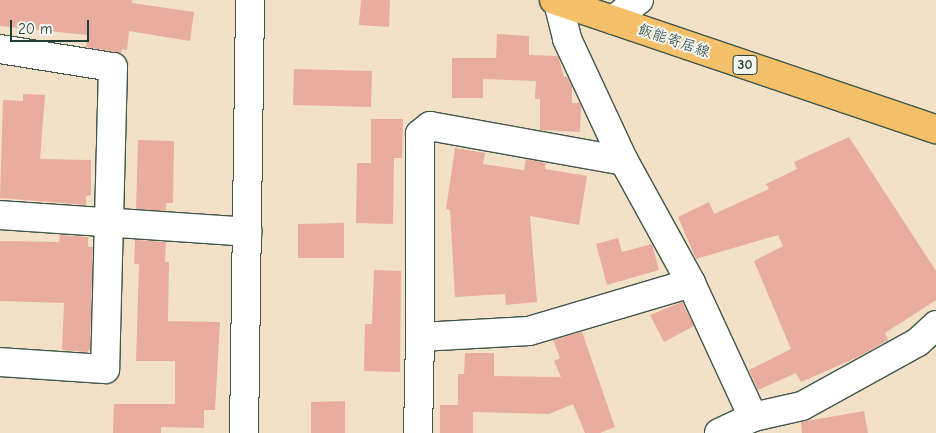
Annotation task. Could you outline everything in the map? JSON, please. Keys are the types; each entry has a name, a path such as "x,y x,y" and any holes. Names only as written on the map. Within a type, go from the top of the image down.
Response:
{"main road":[{"name":"飯能寄居線","path":"556,1 936,129"}],"street":[{"path":"244,433 250,0"},
{"path":"613,20 639,0"},
{"path":"556,1 567,39 624,161 691,283 753,417"},
{"path":"0,49 113,67 105,369 0,362"},
{"path":"418,433 420,134 430,126 624,161"},
{"path":"0,215 108,224 247,232"},
{"path":"420,337 529,331 691,283"},
{"path":"719,433 753,417 802,406 918,342 936,325"}],"building":[{"path":"0,0 132,0 132,3 194,12 190,41 129,31 127,50 122,49 121,53 86,47 87,35 0,26"},
{"path":"361,0 390,0 389,27 359,25"},
{"path":"497,34 529,36 529,55 558,56 564,77 567,77 572,86 572,103 580,103 581,106 580,132 540,130 540,99 535,99 536,81 483,79 483,98 452,98 452,58 496,58"},
{"path":"294,69 372,71 371,107 293,105"},
{"path":"23,94 45,95 40,159 91,160 91,195 86,196 86,205 0,198 3,100 23,101"},
{"path":"371,119 403,119 402,158 394,158 393,224 356,223 357,163 371,163"},
{"path":"849,137 936,271 936,300 885,333 888,340 858,357 801,382 796,373 758,390 749,370 791,349 754,261 783,246 778,235 696,259 678,217 709,202 714,214 769,189 766,184 797,169 794,162"},
{"path":"138,140 174,141 173,203 166,203 166,211 136,209"},
{"path":"455,148 485,153 483,164 524,170 526,159 546,163 545,169 587,176 579,225 530,216 537,302 506,305 505,294 455,297 450,210 446,209"},
{"path":"344,223 344,258 298,258 298,224"},
{"path":"60,235 88,237 88,247 93,247 90,349 87,352 62,350 64,303 0,301 0,241 59,242"},
{"path":"618,238 622,252 652,244 659,270 607,285 596,244"},
{"path":"135,240 166,242 165,262 169,262 168,321 220,322 215,410 204,410 204,428 161,427 161,433 113,433 114,404 175,404 175,361 136,361 139,264 134,264"},
{"path":"374,270 401,271 400,372 364,371 365,324 372,324"},
{"path":"682,302 694,326 664,342 650,315"},
{"path":"582,332 615,427 600,433 585,433 573,404 549,414 473,412 473,433 440,433 440,405 458,405 458,374 464,374 465,353 494,353 494,376 561,377 554,361 560,358 553,340"},
{"path":"345,401 345,433 311,433 311,402"},
{"path":"864,411 868,433 802,433 801,422"}]}
